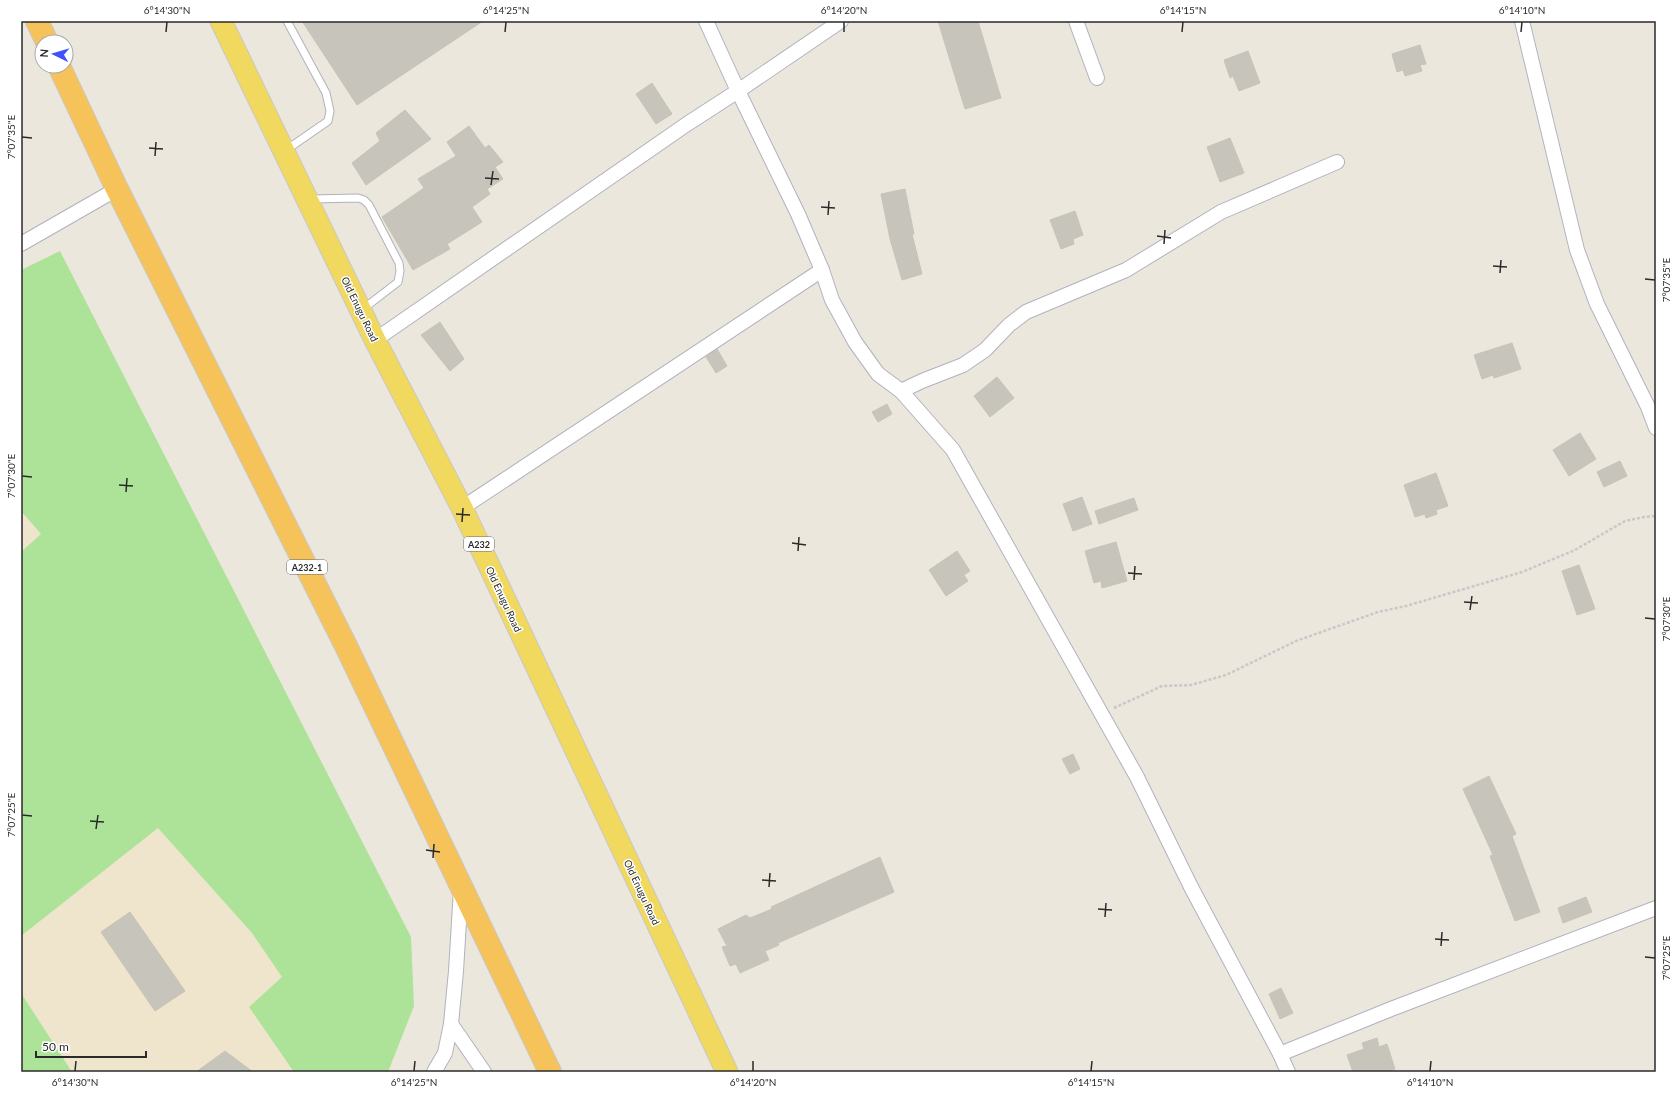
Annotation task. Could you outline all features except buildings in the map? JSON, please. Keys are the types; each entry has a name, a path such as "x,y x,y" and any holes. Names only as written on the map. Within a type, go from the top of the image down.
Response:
{"highway":[{"path":"37,21 43,34"},
{"name":"A232-1","path":"62,74 117,189 348,648 550,1072"}],"main road":[{"name":"Old Enugu Road","path":"221,21 375,340 462,508 727,1072"}],"street":[{"path":"706,21 738,91 798,214 822,270 832,300 855,342 878,374 901,391 953,450 1137,777 1191,886 1280,1054 1288,1072"},
{"path":"375,340 687,124 841,21"},
{"path":"1076,21 1097,78"},
{"path":"1522,21 1577,250 1597,304 1648,407 1656,428"},
{"path":"901,391 963,365 985,350 1009,325 1026,312 1126,270 1221,212 1337,162"},
{"path":"21,244 117,189"},
{"path":"462,508 822,270"},
{"path":"434,1072 445,1053 451,1024 461,887"},
{"path":"1280,1054 1391,1009 1656,908"},
{"path":"451,1024 484,1072"}],"lane":[{"path":"284,151 328,121 330,111 326,93 287,21"},
{"path":"307,199 358,198 364,200 369,205 398,262 400,271 398,282 361,311"}],"path":[{"path":"1104,718 1114,707 1162,686 1191,686 1226,675 1296,641 1378,612 1406,606 1522,572 1575,550 1625,521 1656,516"}],"shaded area":[{"path":"60,251 411,937 414,1006 388,1072 21,1072 21,270"}],"green space":[{"path":"60,251 411,937 414,1006 388,1072 294,1072 249,1007 282,977 252,933 158,828 21,936 21,552 41,534 21,511 21,270"},
{"path":"21,993 72,1072 21,1072"}]}
